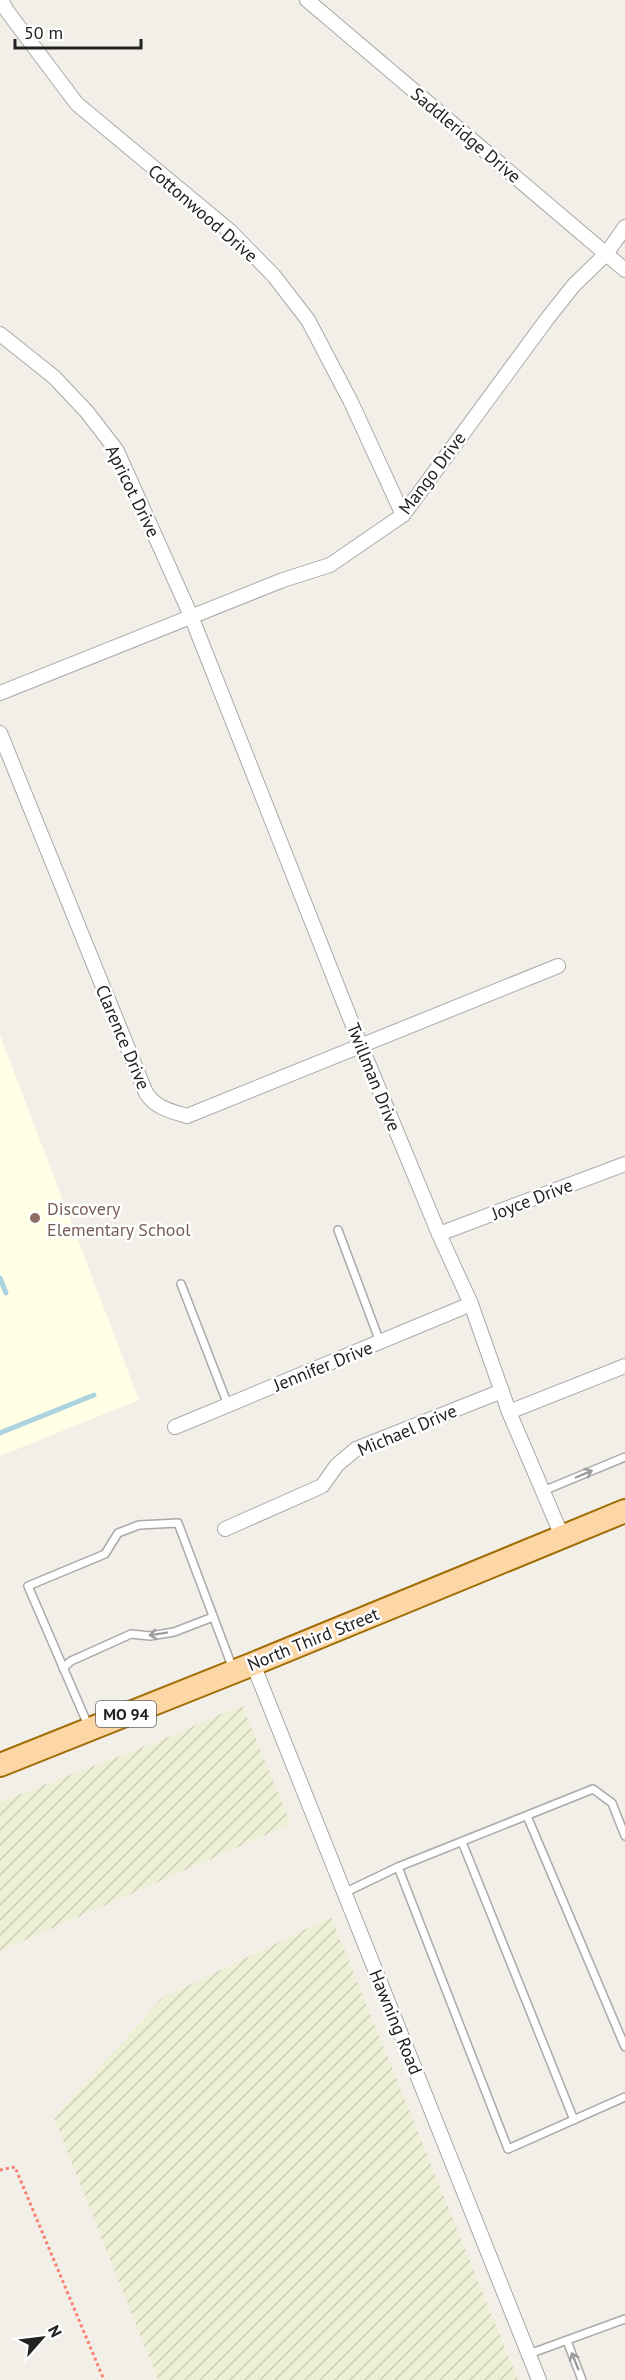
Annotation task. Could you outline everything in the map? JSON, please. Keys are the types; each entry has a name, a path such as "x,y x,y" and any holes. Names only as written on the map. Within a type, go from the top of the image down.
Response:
{"main road":[{"name":"North Third Street","path":"0,1765 625,1511"}],"street":[{"name":"Cottonwood Drive","path":"2,0 7,11 77,104 231,232 273,276 308,320 351,402 403,515"},
{"name":"Saddleridge Drive","path":"307,0 625,270"},
{"name":"Mango Drive","path":"0,693 283,580 330,565 403,515 547,319 574,285 606,254 625,227"},
{"name":"Apricot Drive","path":"0,334 54,377 87,412 117,451 191,616"},
{"name":"Twillman Drive","path":"191,616 361,1046 439,1234 471,1304 509,1412 562,1536"},
{"name":"Clarence Drive","path":"0,733 141,1083 153,1104 187,1116 558,966"},
{"name":"Joyce Drive","path":"439,1234 625,1164"},
{"name":"Jennifer Drive","path":"175,1427 471,1304"},
{"path":"509,1412 625,1366"},
{"name":"Michael Drive","path":"225,1529 322,1486 337,1465 356,1449 502,1391"},
{"name":"Hawning Road","path":"243,1668 344,1893 539,2380"}],"lane":[{"path":"338,1230 380,1342"},
{"path":"181,1284 228,1405"},
{"path":"543,1491 625,1457"},
{"path":"89,1729 28,1586 105,1554 118,1533 139,1526 178,1523 213,1617 243,1668"},
{"path":"63,1668 71,1661 130,1634 150,1636 174,1632 213,1617"},
{"path":"344,1893 398,1867 593,1789 612,1803 625,1836"},
{"path":"527,1816 625,2047"},
{"path":"462,1842 574,2120"},
{"path":"398,1867 508,2149 625,2097"},
{"path":"528,2354 625,2319"},
{"path":"567,2341 582,2380"}],"path":[{"path":"0,2170 15,2167 104,2380"}],"shaded area":[{"name":"Discovery Elementary School","path":"0,1035 139,1400 0,1456"},
{"path":"242,1705 291,1824 0,1951 0,1802 159,1741"},
{"path":"331,1917 518,2380 158,2380 54,2118 162,1998"}],"waterway":[{"path":"0,1278 6,1293"},
{"path":"0,1433 94,1395"}],"place":[{"name":"Discovery Elementary School","path":"35,1218"}]}
